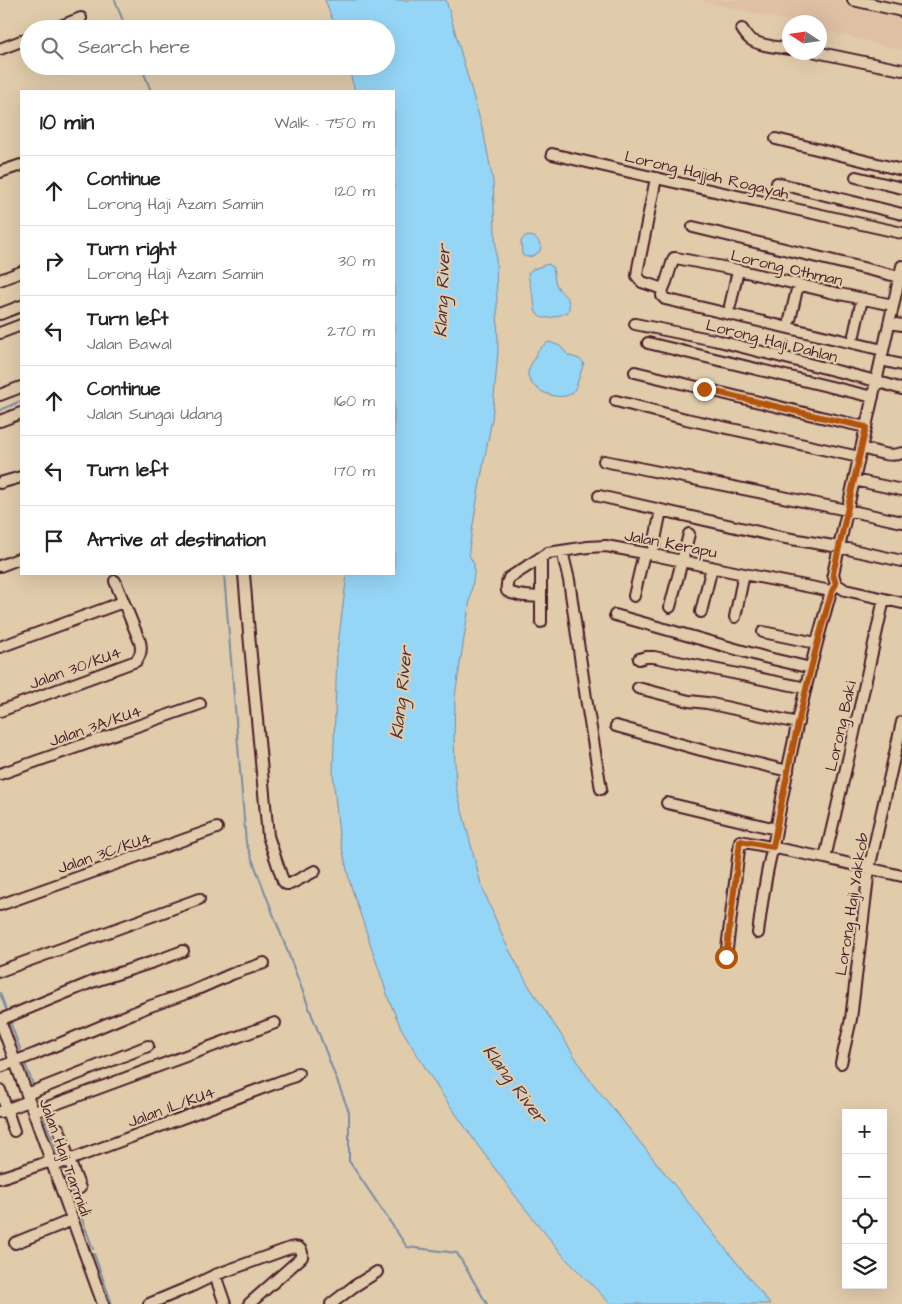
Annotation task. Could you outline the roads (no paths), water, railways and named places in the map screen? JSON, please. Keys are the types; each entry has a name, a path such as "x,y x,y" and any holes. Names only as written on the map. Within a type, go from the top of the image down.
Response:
{"street":[{"path":"853,0 902,11"},
{"path":"76,20 81,18"},
{"path":"742,29 755,42 782,47"},
{"path":"0,50 20,42"},
{"path":"827,54 902,70"},
{"path":"776,139 902,170"},
{"name":"Lorong Hajjah Rogayah","path":"552,154 902,233"},
{"path":"0,172 20,165"},
{"path":"856,177 902,188"},
{"path":"656,178 637,276 642,282 663,289 662,296 665,299 882,355 902,365"},
{"path":"778,182 902,214"},
{"name":"Lorong Othman","path":"693,227 900,277"},
{"name":"Lorong Othman","path":"663,289 674,258 738,270 893,305"},
{"path":"758,933 762,898 798,723 816,644 834,588 833,574 893,305 900,289 902,266"},
{"path":"730,306 738,270"},
{"path":"0,280 20,272"},
{"path":"790,320 798,285"},
{"path":"854,335 862,299"},
{"path":"0,314 20,306"},
{"path":"889,323 902,326"},
{"name":"Lorong Haji Dahlan","path":"635,324 719,342 902,389"},
{"path":"0,333 20,326"},
{"path":"648,344 676,349 873,397"},
{"path":"635,372 866,427"},
{"path":"0,395 20,387"},
{"path":"616,402 686,419 860,453 895,455 902,453"},
{"path":"0,421 20,413"},
{"path":"604,461 902,522"},
{"path":"0,484 20,477"},
{"path":"854,480 902,490"},
{"path":"599,496 780,537 839,547 902,561"},
{"path":"634,596 661,510"},
{"path":"670,607 689,534"},
{"name":"Jalan Kerapu","path":"541,597 510,593 507,591 506,586 509,578 548,554 566,550 606,546 744,574 845,590 902,603"},
{"path":"566,550 601,789"},
{"path":"0,566 20,558"},
{"path":"541,558 541,622"},
{"path":"701,612 712,567"},
{"path":"735,617 744,574"},
{"path":"244,575 268,836 278,869 286,884 290,884 315,871"},
{"name":"Jalan 30/KU4","path":"0,711 136,661 139,658 141,648 115,581"},
{"name":"Lorong Baki","path":"825,858 884,599"},
{"path":"0,648 123,602"},
{"path":"615,615 764,657 811,668"},
{"path":"763,632 816,644"},
{"path":"639,659 654,657 806,688"},
{"path":"638,688 689,701 707,703 798,723"},
{"name":"Jalan 3A/KU4","path":"0,774 200,704"},
{"name":"Lorong Haji Yakkob","path":"841,1063 850,1019 869,869 902,722"},
{"path":"616,726 701,750 788,771"},
{"path":"667,803 776,829"},
{"name":"Jalan 3C/KU4","path":"0,905 217,828"},
{"path":"726,957 740,841 902,876"},
{"path":"0,971 199,899"},
{"path":"2,1020 92,982 183,951"},
{"path":"0,1067 145,1008 264,963"},
{"name":"Jalan Haji Tarmidi","path":"2,1020 103,1304"},
{"path":"34,1112 275,1023"},
{"path":"4,1111 28,1097 148,1046"},
{"name":"Jalan 1L/KU4","path":"0,1178 69,1160 295,1076 298,1073"},
{"path":"0,1090 4,1111 14,1130"},
{"path":"60,1129 80,1188"},
{"path":"15,1243 72,1220"},
{"path":"149,1304 214,1275 290,1248 300,1248 302,1250 302,1257 249,1304"},
{"path":"332,1304 377,1272"},
{"path":"214,1275 225,1304"}],"water":[{"name":"Klang River","path":"325,0 446,0 484,134 493,182 498,352 492,419 469,549 469,555 474,564 474,574 455,696 454,739 456,787 481,884 505,942 527,983 586,1075 770,1304 610,1304 566,1259 519,1201 479,1147 439,1090 401,1028 389,1000 350,883 339,835 333,774 337,652 347,575 395,575 395,90 355,90 351,75 395,75 395,20 333,20"},
{"path":"525,236 536,238 541,248 539,252 527,257 522,255 521,241"},
{"path":"548,264 553,267 556,284 568,299 569,307 568,312 546,318 538,316 535,311 528,273 533,269"},
{"path":"549,342 560,346 568,355 584,363 574,391 567,396 553,396 539,390 529,380 529,370 536,354"}],"waterway":[{"path":"115,0 123,20"},
{"path":"145,75 151,90"},
{"path":"0,410 20,401"},
{"path":"224,575 246,843 349,1112 349,1161 407,1247 457,1253 487,1304"},
{"path":"0,993 7,1012"},
{"path":"9,1019 22,1054"},
{"path":"24,1061 34,1087"},
{"path":"36,1094 41,1105"},
{"path":"43,1113 59,1157"},
{"path":"63,1167 93,1249"},
{"path":"94,1254 112,1304"}]}
